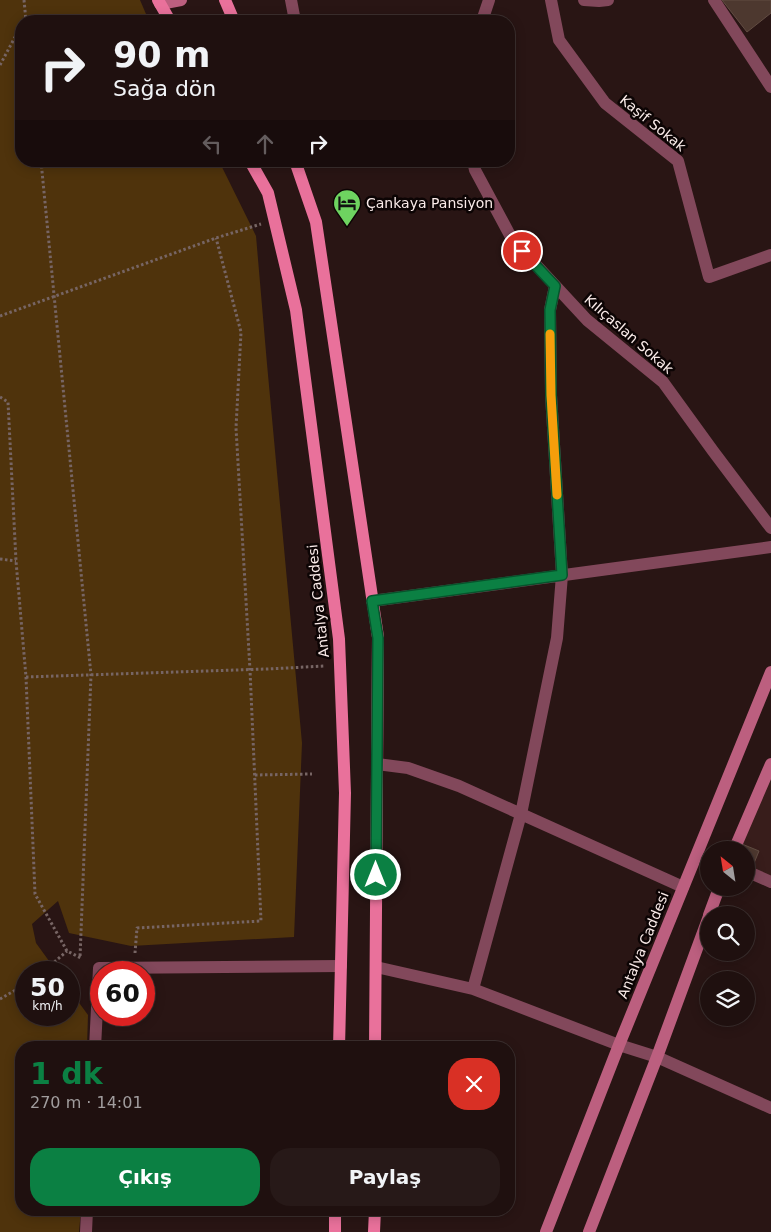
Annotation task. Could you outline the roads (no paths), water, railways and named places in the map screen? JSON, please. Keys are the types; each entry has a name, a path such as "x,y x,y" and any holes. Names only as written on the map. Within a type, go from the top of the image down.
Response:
{"main road":[{"path":"167,15 159,2 181,0"},
{"path":"225,0 231,15"},
{"name":"Antalya Caddesi","path":"253,167 268,193 296,310 339,639 345,793 339,1041"},
{"path":"297,167 316,222 378,638 375,1041"},
{"name":"Antalya Caddesi","path":"546,1232 619,1045 771,672"},
{"path":"738,841 771,764"},
{"path":"589,1232 700,940"},
{"path":"335,1216 335,1232"},
{"path":"374,1232 375,1216"}],"street":[{"path":"291,0 294,15"},
{"path":"484,15 489,0"},
{"name":"Kaşif Sokak","path":"551,0 560,40 605,104 678,161 709,277 771,255"},
{"path":"584,0 608,0"},
{"path":"714,0 771,88"},
{"name":"Kılıçaslan Sokak","path":"474,167 512,239 587,320 663,382 771,528"},
{"path":"473,989 521,814 557,638 562,575 551,395 550,310 555,286"},
{"path":"372,601 771,547"},
{"path":"377,764 408,768 459,786 683,887"},
{"path":"755,876 771,882"},
{"path":"95,1041 99,968 341,966"},
{"path":"376,967 473,989 619,1045 657,1057 771,1108"},
{"path":"86,1232 87,1216"}],"place":[{"name":"Çankaya Pansiyon","path":"347,227"}]}
